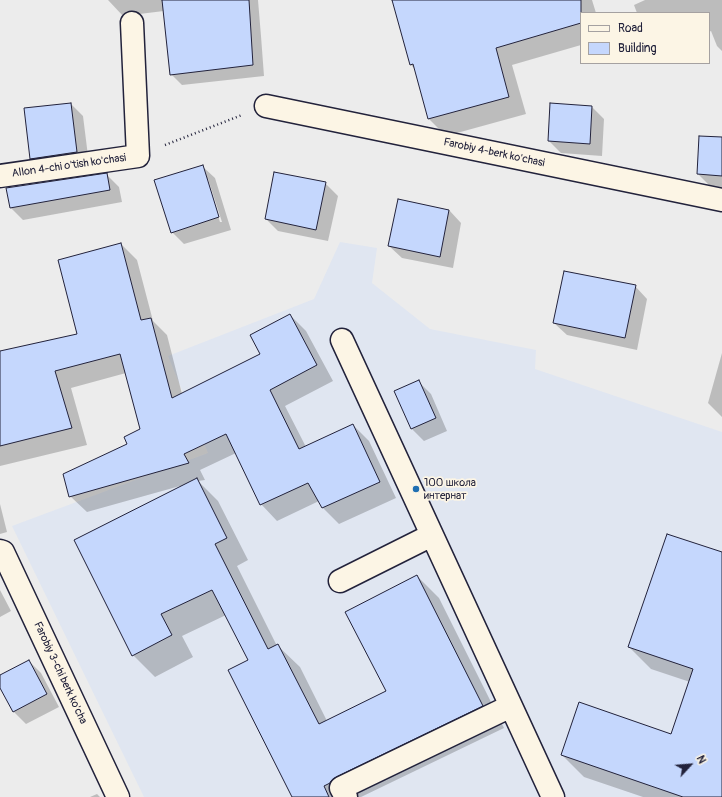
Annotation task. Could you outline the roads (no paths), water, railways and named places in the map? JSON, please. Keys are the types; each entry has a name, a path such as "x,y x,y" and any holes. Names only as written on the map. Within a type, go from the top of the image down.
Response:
{"street":[{"name":"Allon 4-chi o'tish ko'chasi","path":"0,176 138,156 132,23"},
{"name":"Farobiy 4-berk ko'chasi","path":"266,106 722,200"},
{"path":"342,340 553,797"},
{"path":"340,580 432,535"},
{"name":"Farobiy 3-chi berk ko'cha","path":"0,551 3,552 118,797"},
{"path":"346,797 342,788 511,706"}],"place":[{"name":"100 школа интернат","path":"416,489"}]}
